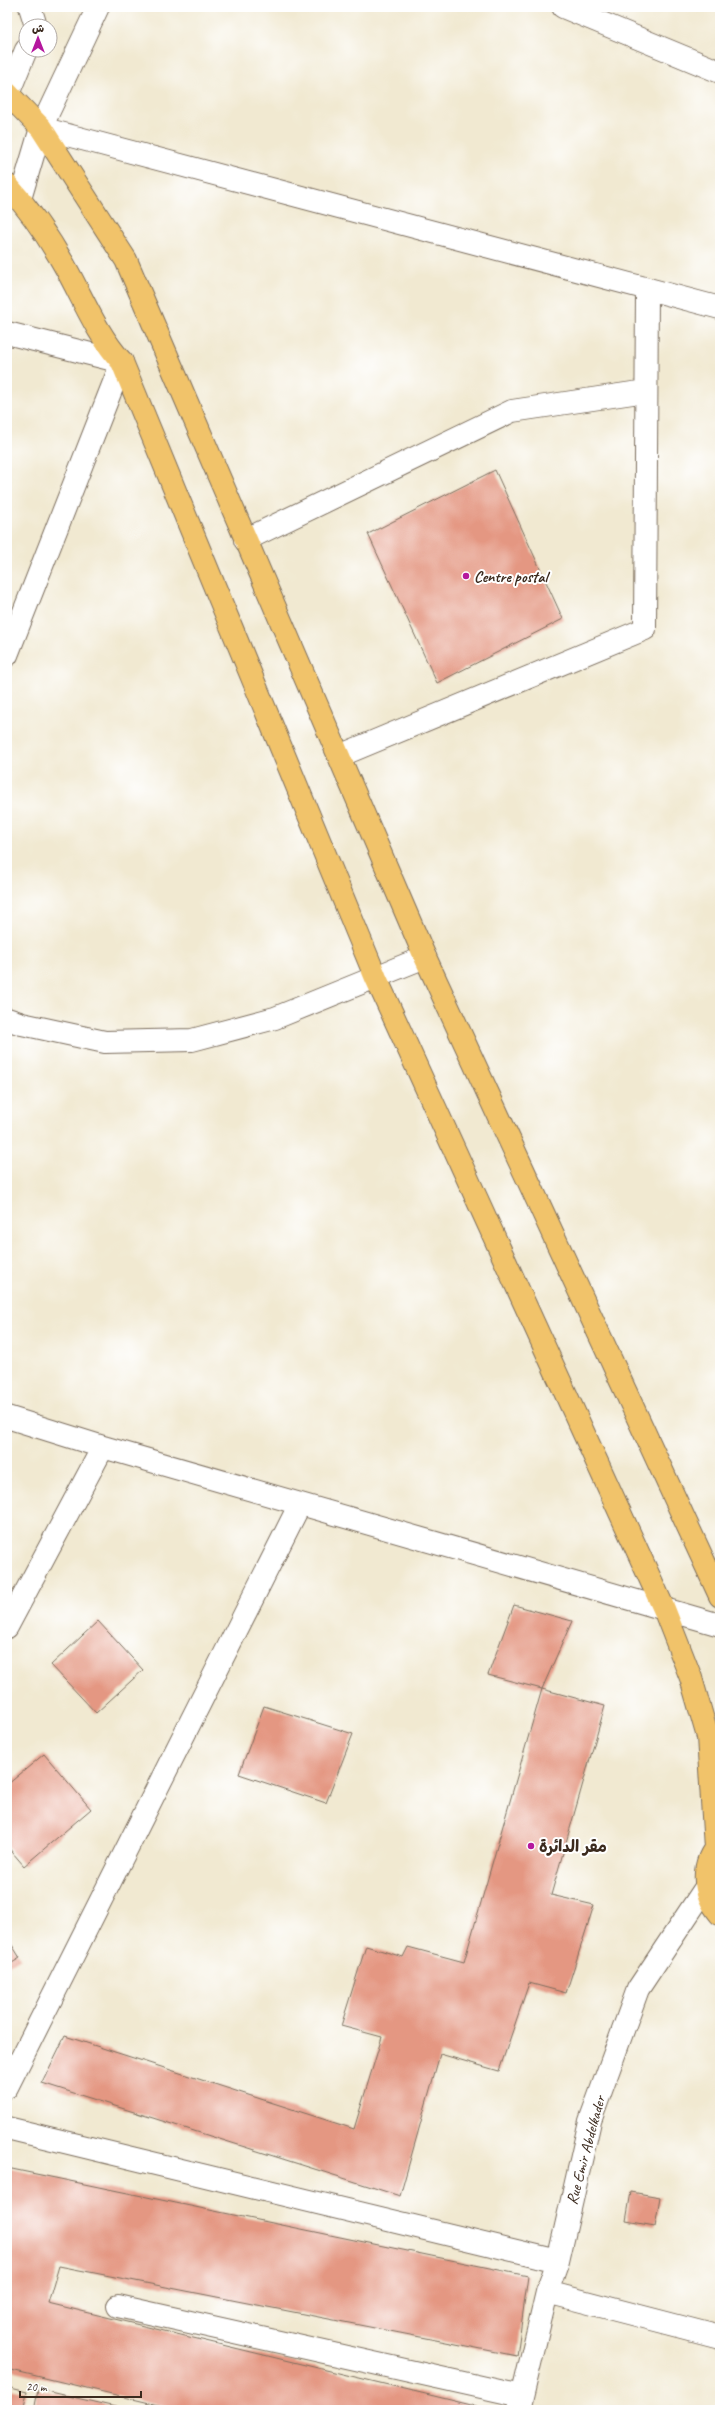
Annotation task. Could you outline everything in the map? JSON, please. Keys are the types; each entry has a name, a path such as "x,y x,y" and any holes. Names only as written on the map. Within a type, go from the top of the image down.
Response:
{"main road":[{"path":"8,93 41,128 126,260 425,957 720,1596"},
{"path":"13,192 66,268 110,348 122,362 376,978 664,1609 692,1678 708,1737 718,1845 708,1860 705,1873 706,1887 712,1905 720,1914"}],"street":[{"path":"30,7 33,18"},
{"path":"13,192 41,128 98,7"},
{"path":"562,7 720,72"},
{"path":"8,93 23,58"},
{"path":"41,128 647,290 720,308"},
{"path":"339,756 645,628 647,290"},
{"path":"7,333 122,362 7,655"},
{"path":"245,540 512,411 646,390"},
{"path":"7,1019 22,1024 105,1042 192,1040 275,1018 425,957"},
{"path":"7,1417 103,1447 720,1625"},
{"path":"7,1627 103,1447"},
{"path":"7,2087 300,1504"},
{"name":"Rue Emir Abdelkader","path":"521,2403 547,2292 558,2261 590,2121 638,1989 706,1887"},
{"path":"7,2128 558,2261"},
{"path":"547,2292 720,2337"},
{"path":"118,2306 521,2403"}],"building":[{"name":"Centre postal","path":"495,470 563,619 437,683 368,534"},
{"path":"514,1605 572,1621 542,1689 488,1675"},
{"path":"98,1621 143,1670 96,1713 51,1665"},
{"name":"مقر الدائرة","path":"542,1689 605,1706 551,1895 594,1905 566,1993 529,1983 499,2071 440,2054 400,2196 42,2083 65,2036 354,2129 382,2037 341,2026 366,1946 403,1957 408,1947 464,1962"},
{"path":"264,1706 353,1734 326,1803 239,1774"},
{"path":"44,1754 91,1809 24,1866 7,1846 7,1785"},
{"path":"7,1937 20,1958 7,1966"},
{"path":"7,2168 528,2276 517,2356 59,2266 48,2303 492,2410 179,2410 7,2369"},
{"path":"631,2192 660,2197 655,2226 626,2221"},
{"path":"7,2387 27,2392 23,2410 7,2410"},
{"path":"38,2389 124,2409 124,2410 34,2410"}],"place":[{"name":"Centre postal","path":"466,576"},
{"name":"مقر الدائرة","path":"531,1846"}]}
